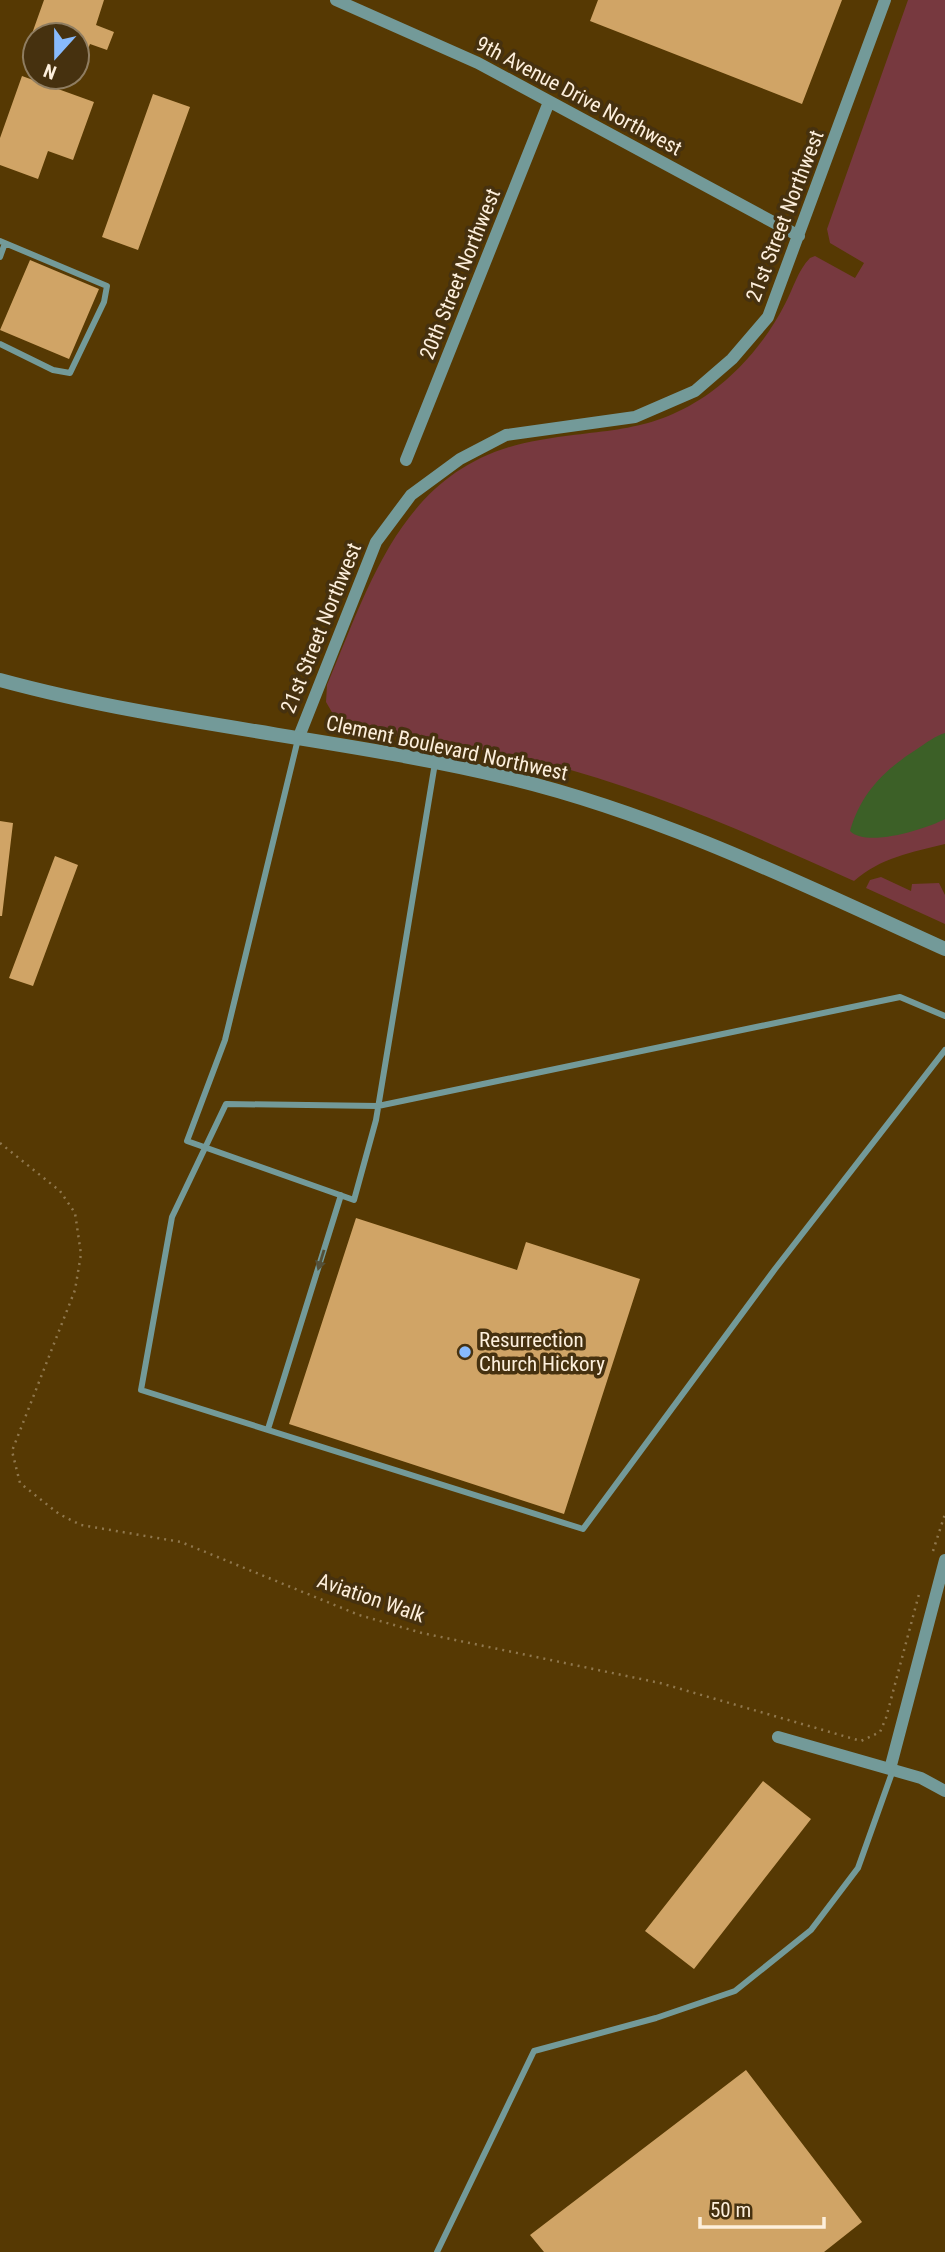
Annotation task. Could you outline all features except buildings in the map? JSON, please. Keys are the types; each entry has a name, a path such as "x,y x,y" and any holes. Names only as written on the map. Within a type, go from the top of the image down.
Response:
{"street":[{"name":"9th Avenue Drive Northwest","path":"336,0 478,63 799,236"},
{"name":"21st Street Northwest","path":"298,739 376,542 411,495 460,459 506,435 635,417 695,391 732,359 768,317 885,0"},
{"name":"20th Street Northwest","path":"406,460 549,102"},
{"name":"Clement Boulevard Northwest","path":"0,680 204,725 298,739 514,779 657,823 945,949"},
{"path":"891,1769 945,1560"},
{"path":"778,1737 920,1778 945,1791"}],"lane":[{"path":"0,257 3,242 107,286 104,302 70,373 53,370 0,344"},
{"path":"298,739 225,1040 187,1140 354,1200 378,1107 435,763"},
{"path":"945,1016 900,997 378,1107 226,1104 172,1217 141,1390 583,1529 775,1269 945,1050"},
{"path":"268,1429 341,1195"},
{"path":"436,2252 534,2051 656,2018 735,1991 811,1930 858,1868 891,1769"}],"path":[{"name":"Aviation Walk","path":"0,1143 60,1191 75,1213 81,1254 75,1290 12,1451 20,1483 59,1514 81,1525 181,1542 359,1615 422,1633 660,1683 861,1741 880,1732 886,1718 920,1593"},
{"path":"930,1559 945,1514"}],"shaded area":[{"path":"908,0 945,0 945,844 886,861 854,881 737,829 658,798 577,772 536,761 361,728 337,721 326,702 327,685 379,565 400,530 425,498 456,472 494,452 540,440 628,428 668,416 689,406 722,383 762,341 810,258 815,256 855,278 864,263 830,243 827,229"},
{"path":"945,733 945,819 911,832 883,837 858,836 850,831 860,805 884,774 905,757"},
{"path":"881,877 911,891 912,884 939,883 945,895 945,924 866,888 870,880"}],"place":[{"name":"Resurrection Church Hickory","path":"465,1352"}]}
